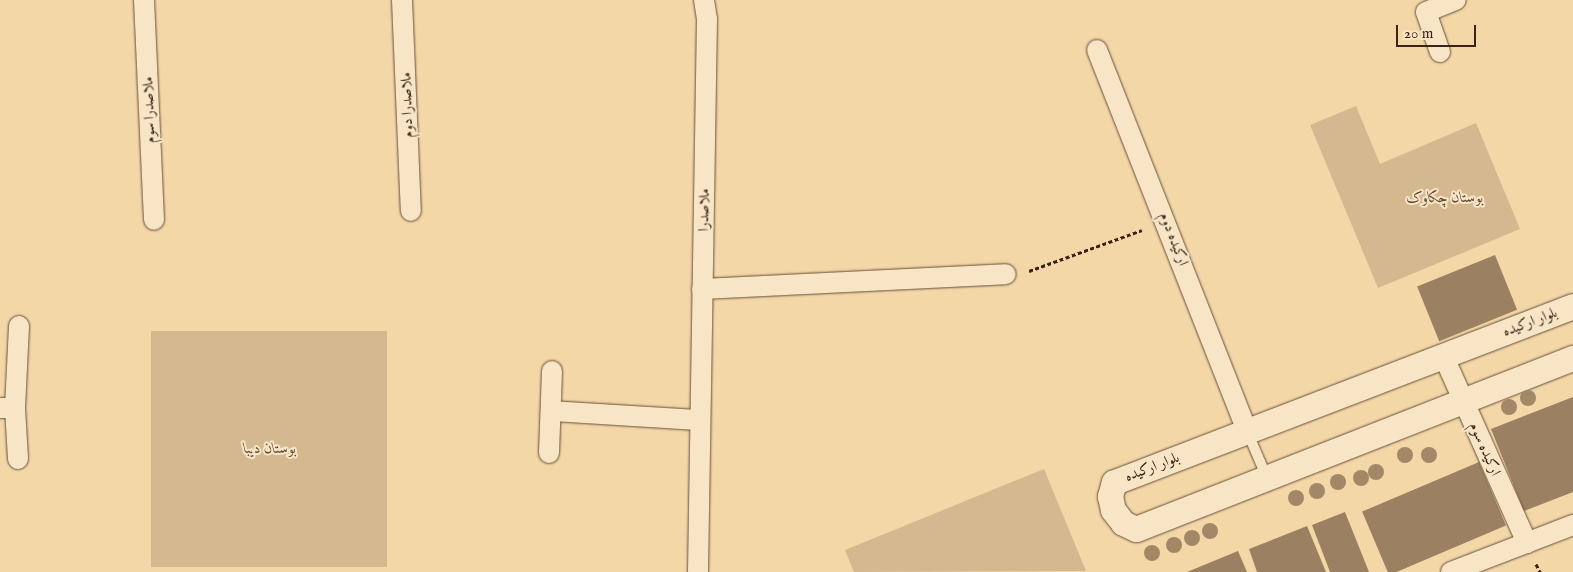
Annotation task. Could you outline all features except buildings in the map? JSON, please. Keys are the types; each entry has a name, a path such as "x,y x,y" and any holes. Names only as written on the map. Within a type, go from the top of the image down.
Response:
{"street":[{"name":"ملاصدرا سوم","path":"144,0 154,220"},
{"name":"ملاصدرا دوم","path":"402,0 411,211"},
{"name":"ملاصدرا","path":"698,572 707,19 704,0"},
{"path":"1440,52 1426,12 1456,0"},
{"name":"ارکیده دوم","path":"1097,50 1167,221 1247,430"},
{"path":"702,289 1006,274"},
{"name":"بلوار ارکیده","path":"1573,306 1443,354 1114,482 1110,496 1113,510 1123,523 1136,529 1573,358"},
{"path":"18,326 7,408 18,459"},
{"name":"ارکیده سوم","path":"1443,354 1526,543"},
{"path":"549,453 552,372"},
{"path":"551,412 700,420"},
{"path":"1451,572 1573,525"}],"lane":[{"path":"1247,430 1267,478"}],"path":[{"path":"1006,274 1034,271 1167,221"}],"green space":[{"name":"بوستان چکاوک","path":"1356,106 1380,164 1476,123 1520,229 1378,288 1310,125"},
{"name":"بوستان دیبا","path":"151,331 387,331 387,567 151,567"},
{"path":"1044,469 1086,571 854,572 845,550"}]}
